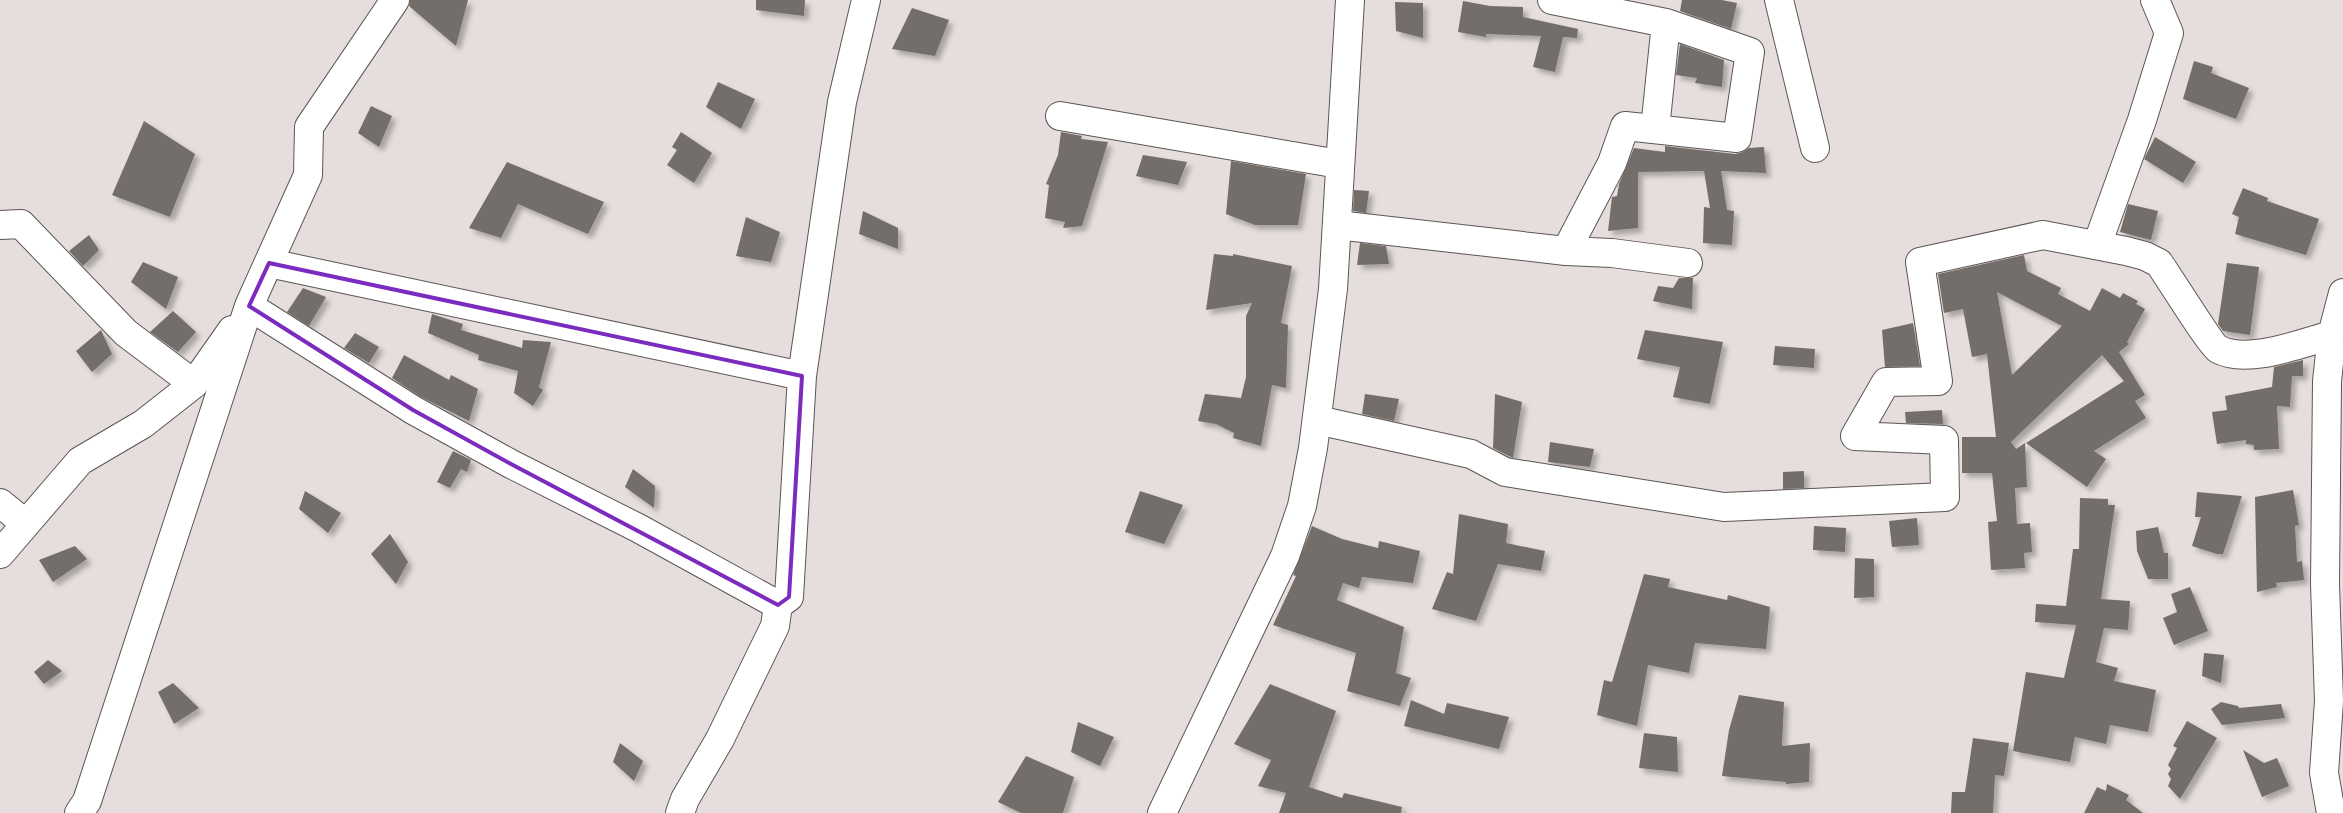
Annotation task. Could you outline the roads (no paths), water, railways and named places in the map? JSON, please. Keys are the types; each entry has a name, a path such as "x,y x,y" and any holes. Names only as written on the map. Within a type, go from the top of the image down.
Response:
{"street":[{"path":"88,809 249,306 308,175 309,127 395,0"},
{"path":"680,813 684,799 720,739 775,626 778,605 789,597 802,376 842,102 866,0"},
{"path":"1162,813 1285,556 1302,506 1317,420 1333,289 1350,0"},
{"path":"1552,0 1666,23 1750,52 1737,138 1624,126 1612,163 1566,251"},
{"path":"1780,0 1815,148"},
{"path":"2097,245 2142,120 2169,34 2155,0"},
{"path":"1655,129 1666,23"},
{"path":"1060,116 1333,163 1340,168"},
{"path":"0,224 21,224 126,332 194,384"},
{"path":"1337,225 1566,251 1612,253 1688,263"},
{"path":"1317,420 1471,454 1505,472 1724,507 1945,497 1944,440 1855,436 1886,382 1938,381 1920,262 2043,235 2145,256 2159,263 2217,348 2233,354 2274,351 2332,335"},
{"path":"269,263 802,376"},
{"path":"2331,813 2324,774 2329,701 2325,584 2326,382 2332,335 2343,293"},
{"path":"0,554 80,461 142,424 194,384 249,306"},
{"path":"249,306 413,410 511,464 638,528 778,605"},
{"path":"0,503 26,524"}]}
